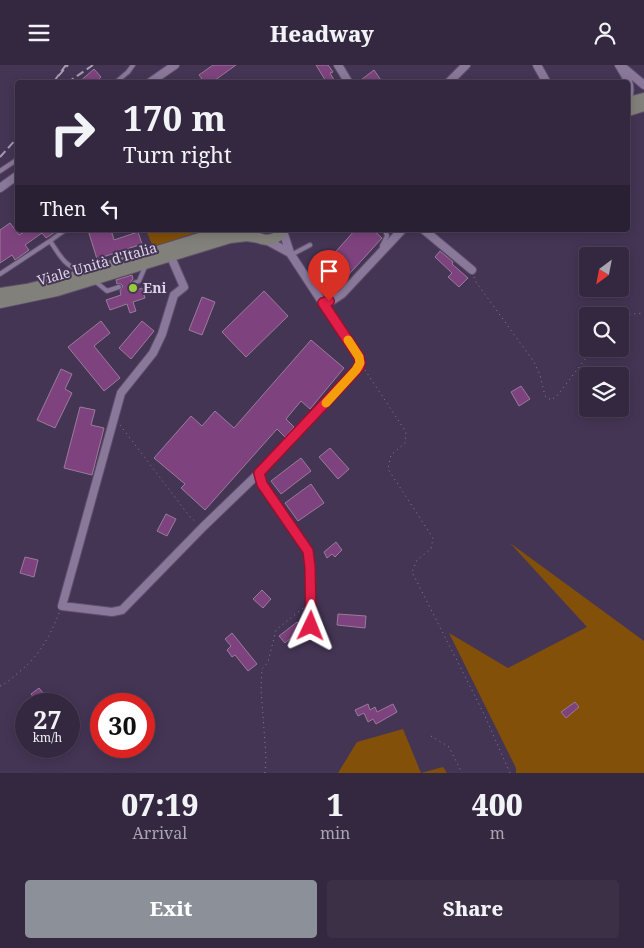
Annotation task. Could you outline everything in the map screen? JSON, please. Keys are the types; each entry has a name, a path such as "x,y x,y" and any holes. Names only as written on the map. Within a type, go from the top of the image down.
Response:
{"main road":[{"path":"630,102 644,98"},
{"path":"630,110 644,106"},
{"name":"Viale Unità d'Italia","path":"0,293 42,286 219,232"},
{"path":"253,232 262,239"},
{"name":"Viale Unità d'Italia","path":"0,303 40,296 236,237 276,238 282,232"}],"street":[{"path":"153,80 175,65"},
{"path":"339,65 347,80"},
{"path":"451,80 466,65"},
{"path":"536,65 545,80"},
{"path":"620,65 644,85"},
{"path":"620,65 628,80"},
{"path":"0,188 15,177"},
{"path":"170,257 184,287 174,295 162,334 153,353 121,393 62,606 112,612 122,611 203,527 259,473 356,370 360,363 359,357 290,254 283,232"},
{"path":"323,303 333,300 342,294 400,232"},
{"path":"426,232 472,269"},
{"path":"262,239 290,254"},
{"path":"259,473 262,484 308,551 312,601 311,626"}],"lane":[{"path":"119,80 133,65"},
{"path":"0,171 15,161"},
{"path":"0,274 62,232"},
{"path":"383,250 382,246 387,236 386,232"},
{"path":"50,241 68,265 75,269 98,263 108,266"},
{"path":"290,254 310,245"},
{"path":"134,283 139,281 146,264"},
{"path":"94,280 108,291 119,287"}],"path":[{"path":"472,269 476,282 534,362 540,375 545,396 551,400 558,396 587,357"},
{"path":"629,314 644,313"},
{"path":"360,363 406,431 405,443 391,455 388,469 433,538 431,549 417,559 412,572 484,714 510,773"},
{"path":"114,418 190,517 203,527"},
{"path":"265,773 266,757 261,689 262,669 268,662 276,630 312,601"},
{"path":"0,686 36,657 51,635 62,606"},
{"path":"431,736 448,747 462,773"}],"shaded area":[{"path":"147,232 198,232 153,247"},
{"path":"510,543 644,641 644,773 516,773 516,768 449,633 508,668 587,627"},
{"path":"403,729 421,773 338,773 357,742"},
{"path":"443,767 447,773 421,773"}],"building":[{"path":"213,65 236,65 215,80 203,80 199,75"},
{"path":"316,65 328,65 333,72 330,73 334,80 325,80"},
{"path":"94,69 101,77 98,80 81,80"},
{"path":"374,70 381,80 361,80"},
{"path":"10,223 19,235 24,232 55,232 46,238 42,233 25,245 29,250 15,260 12,255 0,263 0,230"},
{"path":"89,232 112,232 114,240 138,232 142,244 97,259"},
{"path":"353,232 375,232 382,238 342,282 323,266"},
{"path":"440,251 468,278 459,287 448,277 452,273 435,257"},
{"path":"132,275 131,285 135,286 137,290 142,288 145,298 133,302 136,311 130,313 127,304 110,310 106,300 121,295 120,291 123,286 117,284 116,280"},
{"path":"264,291 288,316 246,357 222,332"},
{"path":"202,297 215,302 202,335 189,330"},
{"path":"101,321 110,333 94,346 120,378 104,391 68,347"},
{"path":"142,321 154,331 131,359 119,348"},
{"path":"311,340 344,368 310,409 301,401 286,419 294,427 285,437 277,429 205,510 181,488 185,484 154,458 191,416 202,426 215,411 234,428"},
{"path":"61,369 72,374 65,389 72,393 55,428 37,420"},
{"path":"521,386 530,399 519,406 511,392"},
{"path":"80,407 95,410 91,425 104,428 92,475 64,468"},
{"path":"330,448 349,469 338,479 319,457"},
{"path":"301,458 311,471 281,494 271,481"},
{"path":"311,484 324,503 298,521 285,503"},
{"path":"166,514 176,519 167,536 157,531"},
{"path":"336,542 342,550 335,557 332,554 327,558 324,552"},
{"path":"25,557 38,560 34,577 20,573"},
{"path":"262,590 271,599 263,608 253,599"},
{"path":"338,614 366,616 365,628 337,625"},
{"path":"297,622 303,628 285,643 279,636"},
{"path":"232,633 257,664 248,671 235,655 232,657 227,650 231,646 225,639"},
{"path":"39,688 43,693 32,693"},
{"path":"575,702 579,707 566,718 561,712"},
{"path":"368,704 370,710 375,707 377,712 393,704 397,712 376,724 373,719 368,722 364,713 358,716 355,710"}],"railway":[{"path":"66,65 55,80 68,65"},
{"path":"71,80 93,65"},
{"path":"0,157 15,140"}],"slow traffic":[{"path":"326,403 359,367 360,359 348,340"}],"place":[{"name":"Eni","path":"133,288"}],"route":[{"path":"311,626 312,601 308,551 262,484 259,473 359,367 359,357 323,303 329,301"}]}
